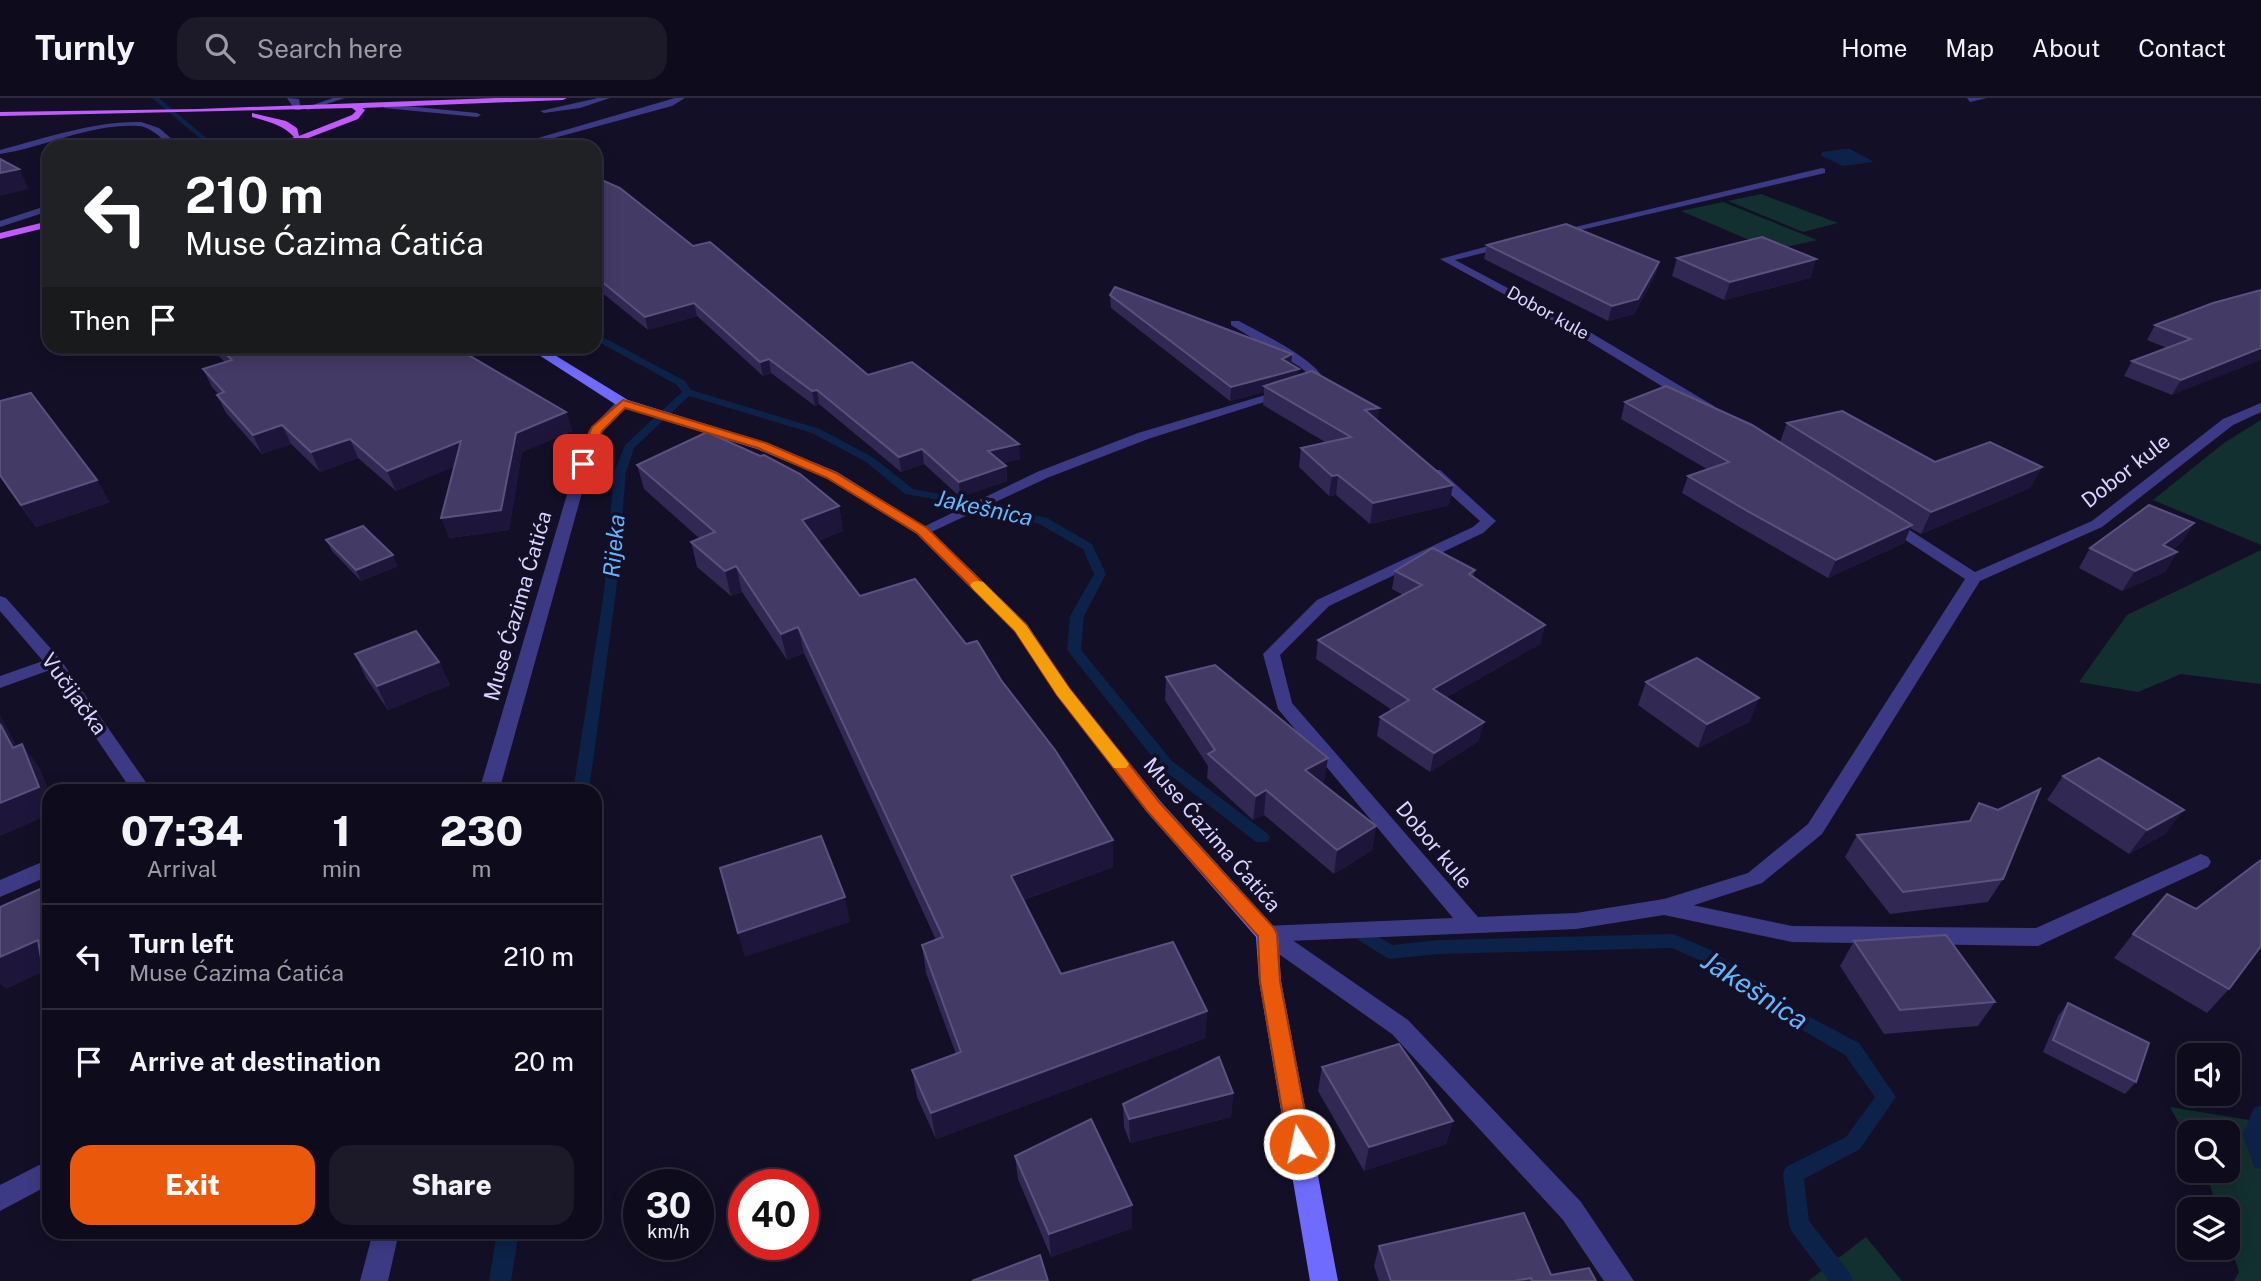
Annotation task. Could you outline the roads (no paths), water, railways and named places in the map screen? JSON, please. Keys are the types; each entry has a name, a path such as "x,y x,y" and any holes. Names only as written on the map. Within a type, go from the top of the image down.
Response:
{"main road":[{"path":"0,114 355,107 563,98"},
{"path":"296,140 349,120 454,103"},
{"path":"288,140 326,115 355,107 361,110 349,120"},
{"path":"213,111 274,119 290,127 295,135"},
{"path":"0,236 42,226"}],"street":[{"path":"291,98 296,101 298,108"},
{"path":"308,108 341,98"},
{"path":"544,111 580,106 606,98"},
{"path":"539,140 592,127 681,98"},
{"path":"1970,100 1983,98"},
{"path":"387,106 477,115"},
{"path":"53,140 117,125 140,123 151,127 168,140"},
{"path":"1,152 42,142"},
{"path":"1539,236 1822,171"},
{"path":"0,224 42,210"},
{"name":"Dobor kule","path":"1526,240 1445,259 1627,356 1720,416"},
{"path":"922,531 995,497 1143,436 1318,383 1318,376 1304,365 1235,323"},
{"name":"Muse Ćazima Ćatića","path":"544,354 623,403 762,446 832,475 922,531 1021,628 1063,692 1146,797 1267,934 1270,981 1324,1281"},
{"name":"Muse Ćazima Ćatića","path":"491,784 583,464 596,430 623,403"},
{"name":"Dobor kule","path":"1975,578 2097,524 2228,422 2261,407"},
{"name":"Dobor kule","path":"1420,460 1489,521 1478,530 1323,603 1271,654 1284,705 1472,925"},
{"path":"1267,934 1576,921 1664,907 1755,878 1815,829 1947,626 1975,578 1882,519"},
{"name":"Vučijačka","path":"0,601 54,663 137,784"},
{"path":"0,682 54,663"},
{"path":"1664,907 1792,934 2038,937 2201,862"},
{"path":"0,889 42,870"},
{"path":"1267,934 1400,1027 1572,1212 1620,1281"},
{"path":"0,1199 42,1176"},
{"path":"374,1281 384,1239"}],"water":[{"path":"1850,149 1874,162 1843,166 1821,156 1822,152"}],"waterway":[{"name":"Rijeka","path":"155,98 206,140"},
{"name":"Rijeka","path":"602,340 681,383 687,392"},
{"name":"Rijeka","path":"582,784 610,592 620,472 629,447 687,392"},
{"name":"Jakešnica","path":"687,392 816,431 870,460 909,492 1043,521 1088,547 1100,574 1077,616 1074,650 1167,765 1262,838"},
{"name":"Jakešnica","path":"1356,930 1389,952 1438,947 1673,941 1705,955 1798,1019 1852,1049 1886,1097 1853,1143 1793,1174 1799,1225 1842,1281"},
{"name":"Jakešnica","path":"2261,1114 2253,1134 2261,1160"},
{"name":"Rijeka","path":"500,1281 507,1239"}]}
